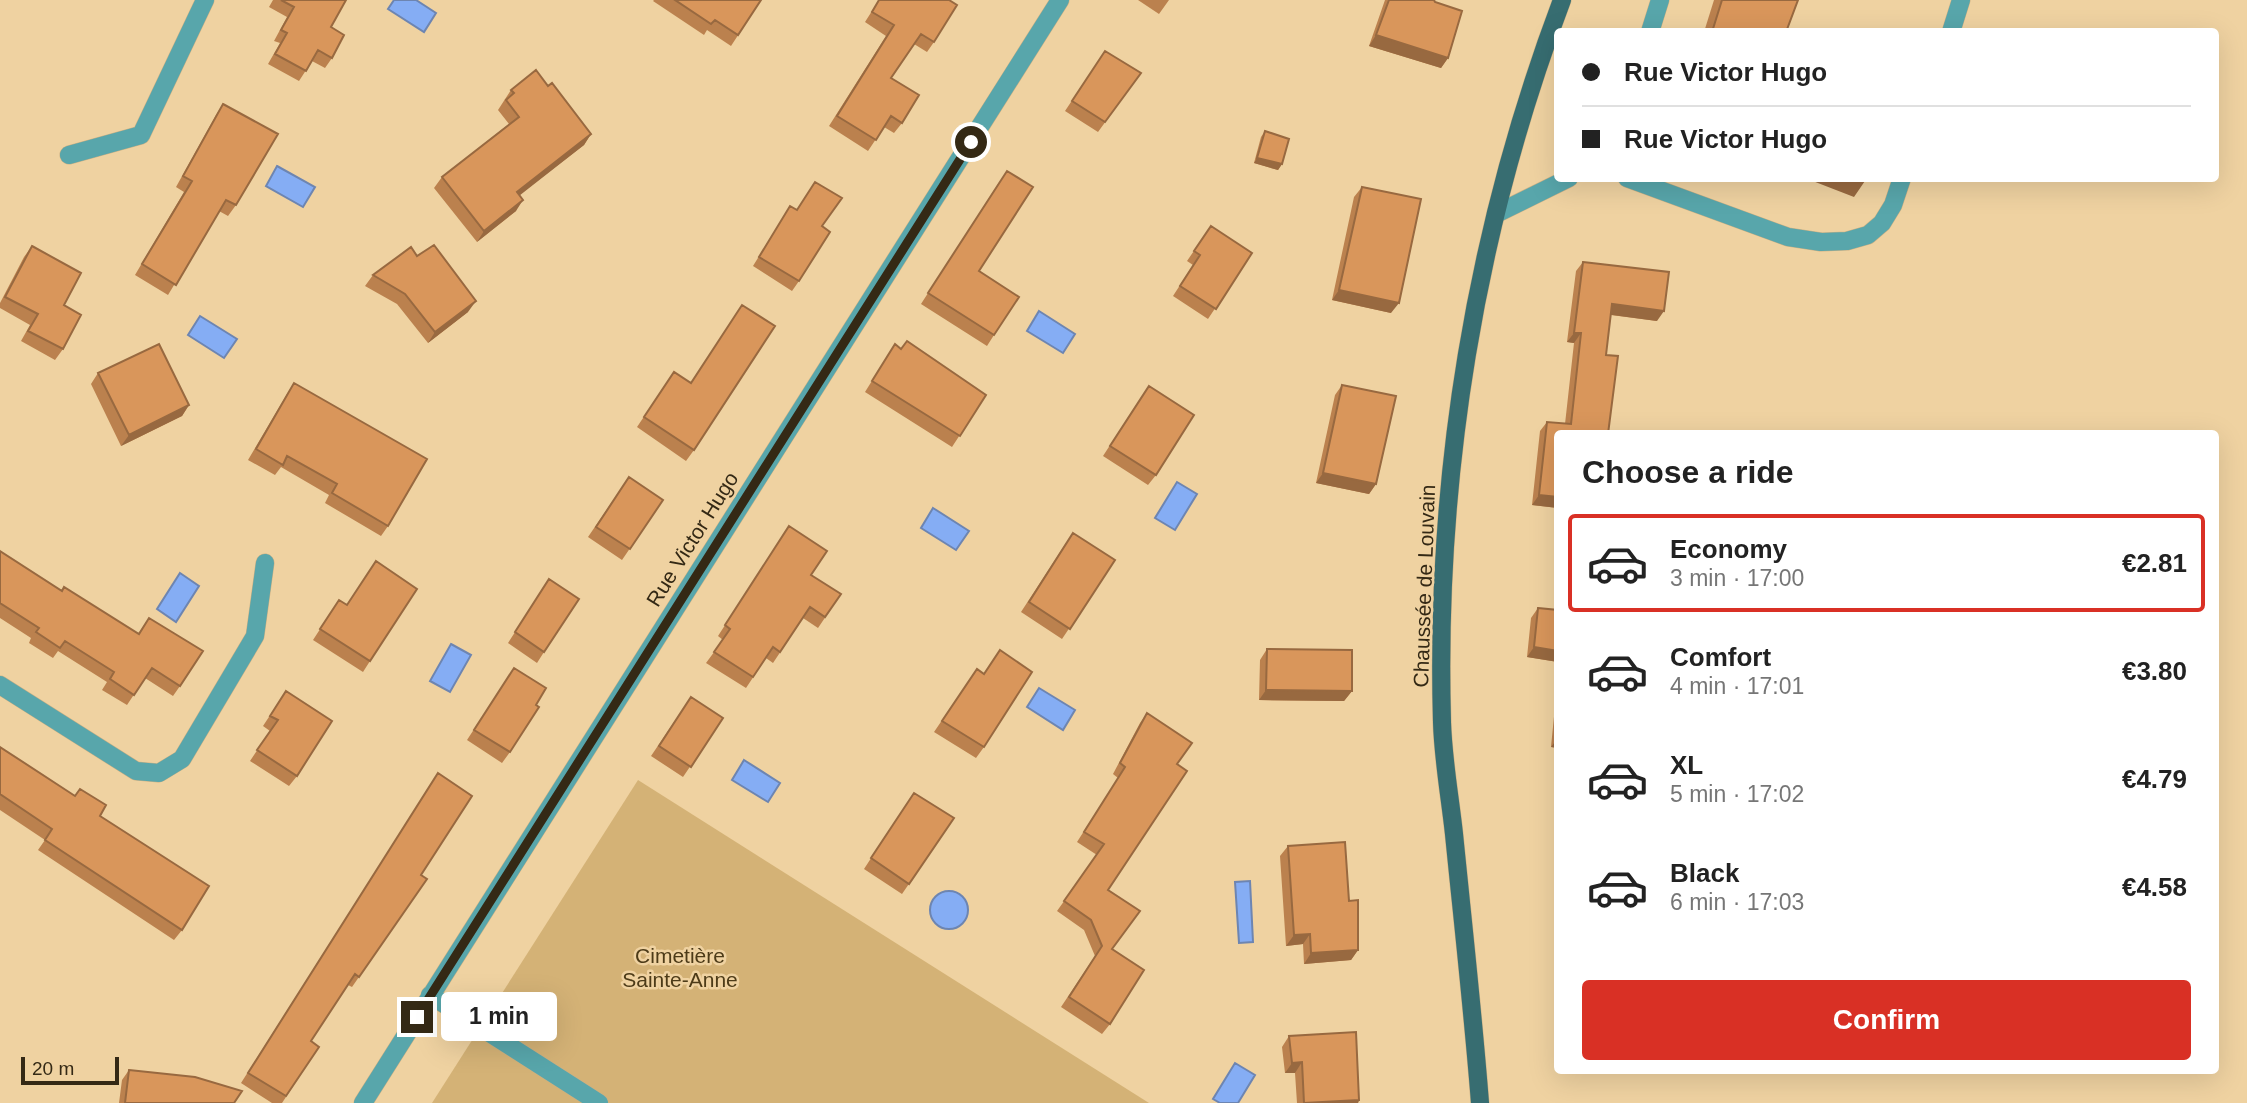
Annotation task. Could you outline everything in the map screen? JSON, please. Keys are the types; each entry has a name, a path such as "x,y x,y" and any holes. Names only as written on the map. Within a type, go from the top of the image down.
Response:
{"main road":[{"name":"Chaussée de Louvain","path":"1480,1103 1442,724 1445,528 1468,340 1496,214 1536,70 1562,0"}],"street":[{"path":"69,155 141,135 205,0"},
{"name":"Rue Victor Hugo","path":"363,1103 1060,0"},
{"path":"1651,28 1660,0"},
{"path":"1952,28 1961,0"},
{"path":"1496,214 1561,182"},
{"path":"1638,182 1788,237 1821,242 1847,241 1868,234 1882,223 1893,205 1901,182"},
{"path":"0,685 136,771 159,773 182,759 255,636 265,563"},
{"path":"430,995 599,1103"}],"green space":[{"name":"Cimetière Sainte-Anne","path":"638,780 1149,1103 432,1103"}],"water":[{"path":"394,0 416,0 436,13 424,32 388,9"},
{"path":"277,166 315,187 303,207 266,186"},
{"path":"1039,311 1075,334 1063,353 1027,331"},
{"path":"200,316 237,339 224,358 188,335"},
{"path":"1177,482 1197,494 1175,530 1155,518"},
{"path":"933,508 969,531 956,550 921,528"},
{"path":"180,573 199,586 176,622 157,609"},
{"path":"451,644 471,655 450,692 430,681"},
{"path":"1039,688 1075,710 1063,730 1027,707"},
{"path":"744,760 780,783 768,802 732,780"},
{"path":"1250,881 1253,942 1239,943 1235,882"},
{"path":"949,891 963,896 968,910 963,924 949,929 935,924 930,910 935,896"},
{"path":"1235,1063 1255,1075 1238,1103 1220,1103 1213,1099"}],"building":[{"path":"281,0 346,0 331,27 344,35 332,58 318,50 306,71 275,54 287,33 281,30 294,7"},
{"path":"675,0 761,0 738,35 715,20 711,24"},
{"path":"879,0 949,0 957,5 934,42 921,34 891,78 919,95 902,123 891,116 876,140 837,116 894,25 872,12"},
{"path":"1389,0 1434,0 1462,11 1448,58 1376,35"},
{"path":"1722,0 1798,0 1788,28 1713,28"},
{"path":"1105,51 1141,73 1105,122 1072,101"},
{"path":"536,70 548,86 552,83 591,134 517,192 523,200 484,231 442,177 519,117 506,100 514,93 511,90"},
{"path":"223,104 278,134 236,205 226,200 176,285 142,264 192,181 183,176"},
{"path":"1265,131 1289,139 1282,164 1257,158"},
{"path":"1007,171 1033,187 979,271 1019,297 994,335 928,293"},
{"path":"815,182 842,198 822,226 830,232 799,281 759,257 790,206 797,210"},
{"path":"1362,187 1421,199 1399,303 1339,290"},
{"path":"1211,226 1252,253 1216,309 1180,286 1200,255 1194,251"},
{"path":"434,245 476,301 435,332 405,294 373,275 411,247 417,256"},
{"path":"32,246 81,273 64,305 81,315 63,349 28,331 38,314 5,297"},
{"path":"1583,262 1669,272 1664,311 1612,304 1606,355 1618,356 1609,430 1554,430 1554,497 1539,495 1547,422 1571,424 1581,333 1574,333"},
{"path":"742,305 775,326 694,450 644,417 674,372 691,383"},
{"path":"907,341 986,395 960,436 872,381 895,344 901,349"},
{"path":"159,344 189,405 129,435 98,373"},
{"path":"294,383 427,459 388,526 332,493 337,484 287,456 283,465 256,449"},
{"path":"1342,385 1396,396 1376,484 1323,473"},
{"path":"1149,386 1194,415 1156,475 1110,446"},
{"path":"629,477 663,500 630,549 596,527"},
{"path":"789,526 827,551 811,575 841,594 825,617 810,607 780,652 773,647 753,677 714,652 730,629 725,625"},
{"path":"1073,533 1115,560 1070,629 1029,602"},
{"path":"0,551 62,591 64,587 139,634 149,618 203,651 180,686 152,668 134,695 110,679 114,672 65,641 60,648 36,632 39,628 0,603"},
{"path":"376,561 417,589 370,661 320,629 339,600 347,605"},
{"path":"549,579 579,599 544,652 515,632"},
{"path":"1538,608 1554,610 1554,650 1534,647"},
{"path":"1267,649 1352,650 1352,691 1266,690"},
{"path":"1000,650 1032,672 984,747 942,721 977,669 984,674"},
{"path":"514,668 546,688 536,705 539,707 510,752 474,730"},
{"path":"286,691 332,721 297,776 257,750 278,720 270,716"},
{"path":"691,697 723,718 691,767 659,746"},
{"path":"1147,713 1192,743 1177,764 1187,771 1108,890 1140,911 1112,949 1144,970 1110,1024 1069,997 1102,946 1091,920 1064,901 1104,844 1084,832 1125,767 1120,763"},
{"path":"0,747 75,796 80,789 106,805 100,816 209,886 182,930 45,840 52,829 0,794"},
{"path":"438,773 472,796 421,875 427,879 359,977 355,974 311,1041 319,1047 286,1096 248,1073"},
{"path":"914,793 954,818 909,884 871,858"},
{"path":"1345,842 1349,901 1358,900 1358,950 1311,953 1310,934 1294,935 1288,846"},
{"path":"1356,1032 1359,1100 1304,1103 1302,1062 1292,1063 1289,1036"},
{"path":"129,1070 195,1077 242,1091 234,1103 125,1103"}],"route":[{"path":"417,1017 971,142"}]}
